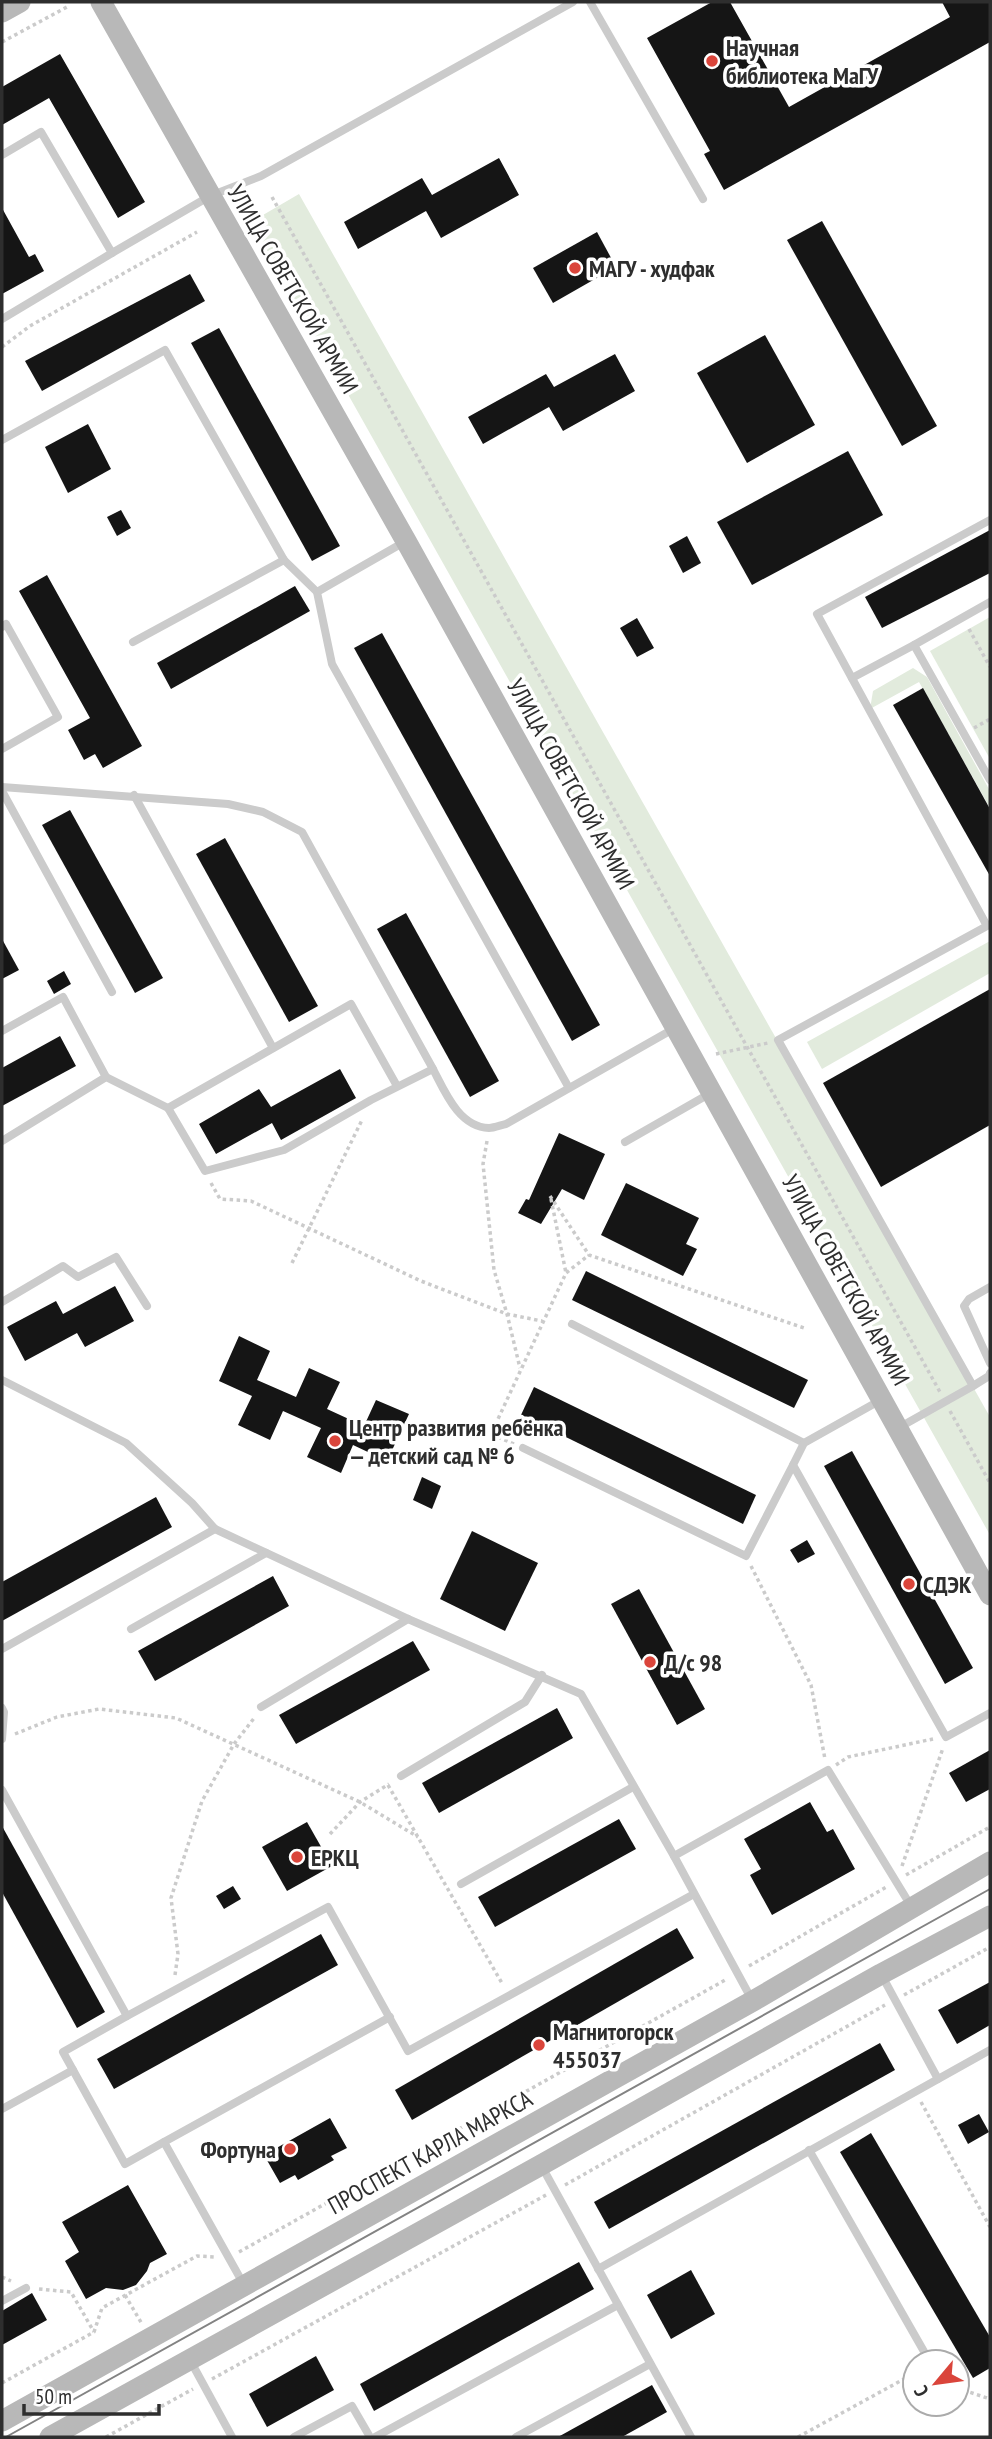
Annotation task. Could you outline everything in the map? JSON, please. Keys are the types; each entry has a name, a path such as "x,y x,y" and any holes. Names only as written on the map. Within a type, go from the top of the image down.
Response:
{"main road":[{"path":"2,12 20,2"},
{"name":"УЛИЦА СОВЕТСКОЙ АРМИИ","path":"101,2 405,541 990,1595"},
{"name":"ПРОСПЕКТ КАРЛА МАРКСА","path":"2,2421 753,2001 990,1862"},
{"path":"50,2437 881,1974 990,1916"}],"lane":[{"path":"2,319 210,196 261,176 573,2"},
{"path":"590,2 703,199"},
{"path":"2,155 41,132 112,253"},
{"path":"2,440 165,350 284,560 317,592 332,664 569,1088"},
{"path":"972,1386 778,1040 989,925 817,614 990,520"},
{"path":"317,592 405,541"},
{"path":"133,642 284,560"},
{"path":"852,678 990,602"},
{"path":"2,626 6,624 58,717 2,749"},
{"path":"914,645 990,780"},
{"path":"2,789 134,795 228,804 263,812 302,832 454,1107 467,1120 489,1128 506,1124 676,1027"},
{"path":"2,789 113,992"},
{"path":"134,795 273,1048"},
{"path":"2,1031 63,997 106,1077 168,1108 205,1171 284,1150 371,1100 433,1069"},
{"path":"168,1108 351,1004 397,1086"},
{"path":"2,1141 106,1077"},
{"path":"625,1142 712,1093"},
{"path":"2,1302 63,1266 78,1277 116,1257 147,1306"},
{"path":"990,1287 969,1299 964,1306 990,1363"},
{"path":"572,1324 804,1443"},
{"path":"898,1428 990,1373"},
{"path":"2,1380 125,1443 192,1503 215,1529 408,1619 581,1694 753,2001"},
{"path":"523,1448 746,1556 804,1443 882,1399"},
{"path":"793,1465 946,1737 990,1713"},
{"path":"2,1649 215,1529"},
{"path":"131,1629 266,1553"},
{"path":"261,1707 408,1619"},
{"path":"401,1776 525,1702 542,1675"},
{"path":"2,1708 2,1739"},
{"path":"674,1856 828,1770 913,1909"},
{"path":"461,1884 633,1787"},
{"path":"2,1790 127,2017"},
{"path":"390,2017 125,2164 63,2052 328,1907 390,2017 408,2051 694,1894"},
{"path":"881,1974 938,2079"},
{"path":"598,2269 990,2050"},
{"path":"2,2109 73,2070"},
{"path":"164,2142 244,2286"},
{"path":"810,2150 922,2348"},
{"path":"541,2165 691,2437"},
{"path":"2,2301 26,2288"},
{"path":"375,2437 618,2305"},
{"path":"190,2360 232,2437"},
{"path":"516,2437 650,2364"},
{"path":"294,2437 352,2406 370,2437"}],"path":[{"path":"2,43 66,7"},
{"path":"272,197 990,1483"},
{"path":"2,347 30,326 197,232"},
{"path":"969,629 990,667"},
{"path":"973,728 990,719"},
{"path":"716,1055 778,1040"},
{"path":"292,1263 371,1100"},
{"path":"489,1128 483,1164 494,1269 508,1314 520,1368"},
{"path":"205,1171 220,1199 251,1201 421,1281 508,1314 542,1321"},
{"path":"565,1273 550,1196 589,1255 807,1329"},
{"path":"523,1448 491,1434 565,1273 589,1255"},
{"path":"746,1556 811,1685 828,1770 848,1757 946,1737"},
{"path":"173,1991 178,1954 171,1898 202,1801 234,1744 261,1707"},
{"path":"2,1739 57,1717 99,1709 176,1718 360,1802 418,1837"},
{"path":"897,1881 946,1737"},
{"path":"330,1834 360,1802 401,1776"},
{"path":"388,1785 509,1996"},
{"path":"2,2383 94,2332 102,2308 197,2256 228,2258 737,1973 990,1827"},
{"path":"915,2091 990,2227"},
{"path":"71,2292 94,2332"},
{"path":"798,2437 901,2381"},
{"path":"971,2393 990,2399"}],"shaded area":[{"path":"299,194 990,1417 990,1535 251,222"},
{"path":"990,617 990,759 930,651"},
{"path":"913,668 927,677 990,791 990,808 919,682 870,709 873,691"},
{"path":"990,941 990,973 822,1069 807,1042"}],"building":[{"path":"712,2 730,2 789,107 950,17 942,2 990,2 990,42 724,190 704,154 710,151 647,38"},
{"path":"60,54 145,202 118,218 49,98 2,125 2,87"},
{"path":"499,158 519,195 441,238 426,211 358,249 344,222 422,178 432,195"},
{"path":"2,208 29,257 35,254 44,271 2,294"},
{"path":"822,221 937,426 902,446 787,240"},
{"name":"МАГУ - худфак","path":"597,232 616,267 553,303 533,268"},
{"path":"190,274 205,301 42,391 25,361"},
{"path":"219,328 340,546 312,561 191,343"},
{"path":"765,335 815,425 747,463 697,373"},
{"path":"615,354 635,391 563,431 549,407 483,444 468,417 546,374 554,387"},
{"path":"88,424 111,469 68,493 45,447"},
{"path":"848,451 883,515 752,585 717,522"},
{"path":"121,510 131,528 117,536 107,517"},
{"path":"990,530 990,573 882,628 865,597"},
{"path":"687,536 701,563 683,573 669,546"},
{"path":"47,575 142,746 103,768 95,754 84,760 68,730 90,718 19,591"},
{"path":"295,586 310,611 171,689 157,663"},
{"path":"637,618 654,648 637,657 620,628"},
{"path":"382,633 600,1025 572,1041 354,648"},
{"path":"923,688 990,809 990,876 893,705"},
{"path":"70,810 163,978 135,993 42,825"},
{"path":"225,838 318,1006 289,1022 196,854"},
{"path":"406,913 499,1081 470,1097 377,929"},
{"path":"2,939 19,970 2,979"},
{"path":"64,971 71,984 54,994 47,981"},
{"path":"990,989 990,1125 881,1187 823,1083"},
{"path":"60,1036 76,1066 2,1106 2,1068"},
{"path":"340,1069 356,1098 281,1140 272,1123 216,1154 199,1124 259,1089 271,1107"},
{"path":"559,1133 605,1154 584,1200 562,1189 541,1224 518,1213 526,1199 529,1200"},
{"path":"626,1183 699,1218 686,1244 697,1249 683,1276 601,1235"},
{"path":"586,1271 808,1380 794,1408 572,1300"},
{"path":"115,1286 134,1321 85,1347 77,1333 25,1361 7,1327 56,1301 63,1314"},
{"path":"239,1336 270,1351 257,1380 296,1397 309,1368 340,1382 327,1409 364,1426 376,1400 409,1414 387,1461 353,1445 341,1473 307,1457 321,1428 283,1411 270,1440 238,1425 252,1396 219,1381"},
{"path":"534,1387 756,1495 743,1524 521,1415"},
{"path":"852,1451 973,1668 945,1684 824,1466"},
{"path":"422,1477 441,1486 432,1509 413,1500"},
{"path":"156,1497 172,1527 2,1621 2,1582"},
{"path":"472,1531 538,1563 505,1631 440,1599"},
{"path":"807,1540 815,1554 798,1563 790,1550"},
{"path":"273,1576 289,1606 155,1681 138,1651"},
{"path":"639,1589 705,1709 677,1725 611,1604"},
{"path":"413,1641 430,1670 296,1744 279,1715"},
{"path":"557,1708 573,1738 439,1813 422,1783"},
{"path":"990,1750 990,1789 966,1802 949,1773"},
{"path":"810,1802 827,1832 833,1829 855,1869 772,1915 750,1875 761,1869 744,1839"},
{"path":"619,1819 636,1849 495,1927 478,1897"},
{"name":"ЕРКЦ","path":"307,1822 332,1866 287,1891 262,1847"},
{"path":"2,1826 105,2012 77,2028 2,1892"},
{"path":"233,1886 241,1899 224,1909 216,1896"},
{"path":"677,1928 694,1958 412,2120 395,2090"},
{"path":"321,1934 338,1965 114,2089 97,2059"},
{"path":"990,1982 990,2025 957,2044 938,2010"},
{"path":"880,2043 895,2070 609,2229 594,2202"},
{"path":"979,2114 989,2132 968,2144 958,2125"},
{"path":"330,2118 347,2148 331,2156 334,2160 298,2180 295,2175 280,2183 264,2155"},
{"path":"871,2133 990,2337 990,2368 973,2378 971,2348 955,2348 840,2152"},
{"path":"128,2185 167,2254 150,2263 136,2285 123,2290 106,2288 86,2299 65,2261 79,2252 62,2222"},
{"path":"579,2262 594,2289 374,2411 360,2384"},
{"path":"691,2270 715,2314 671,2339 647,2295"},
{"path":"32,2293 47,2320 2,2345 2,2311"},
{"path":"316,2356 334,2390 267,2427 249,2394"},
{"path":"652,2385 667,2412 622,2437 558,2437"}],"tram line":[{"path":"6,2437 990,1889"}],"place":[{"name":"Научная библиотека МаГУ","path":"712,61"},
{"name":"МАГУ - худфак","path":"575,268"},
{"name":"Центр развития ребёнка — детский сад № 6","path":"335,1441"},
{"name":"СДЭК","path":"909,1584"},
{"name":"Д/с 98","path":"650,1662"},
{"name":"ЕРКЦ","path":"297,1857"},
{"name":"Магнитогорск 455037","path":"539,2045"},
{"name":"Фортуна","path":"290,2149"}]}
